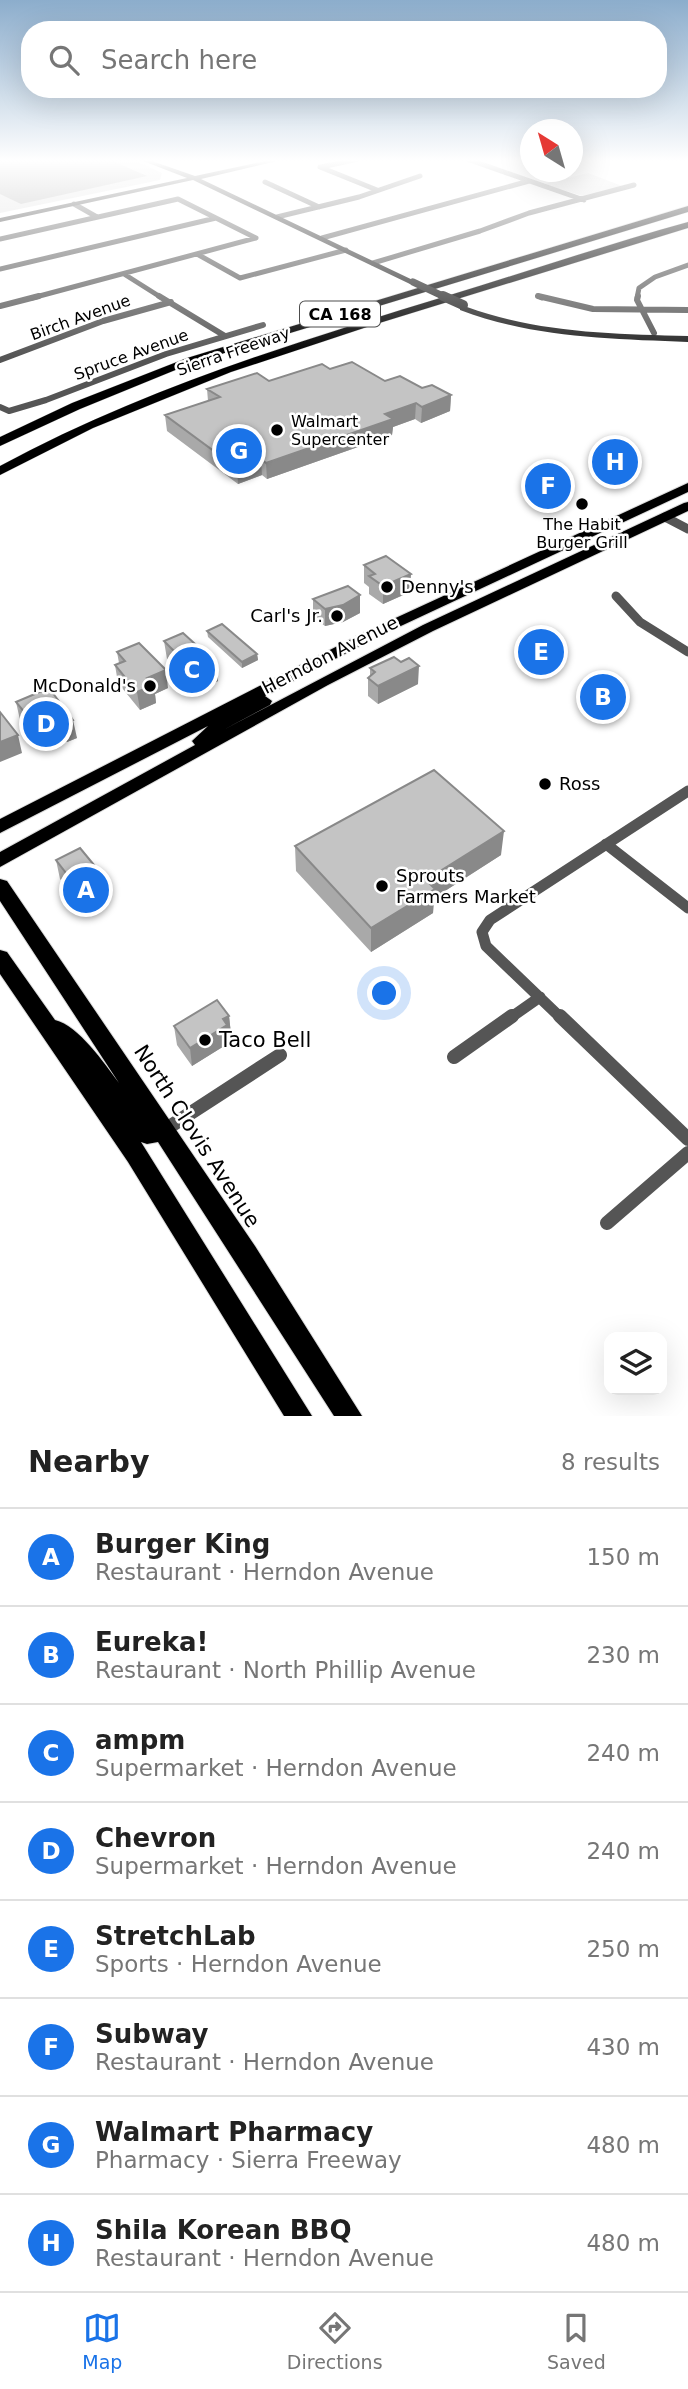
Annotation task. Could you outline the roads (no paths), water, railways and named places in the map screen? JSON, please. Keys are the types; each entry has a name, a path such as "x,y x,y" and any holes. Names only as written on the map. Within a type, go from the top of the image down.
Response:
{"highway":[{"name":"Sierra Freeway","path":"0,442 76,406 191,360 631,225"},
{"name":"Sierra Freeway","path":"0,471 101,420 200,378 686,226"}],"main road":[{"path":"294,225 463,305 520,320 584,331"},
{"path":"463,305 463,308 484,317 546,331 619,339 687,338"},
{"path":"484,317 551,329 654,333 687,338"},
{"path":"546,331 634,337 654,333"},
{"name":"Herndon Avenue","path":"0,827 308,666 688,488"},
{"path":"665,517 661,510 688,496"},
{"path":"528,582 556,559 647,516 652,512 651,505"},
{"name":"Herndon Avenue","path":"0,860 323,681 688,506"},
{"path":"323,681 322,673 325,669 406,628 435,605"},
{"path":"165,769 219,725 297,683 305,676 308,666"},
{"name":"North Clovis Avenue","path":"0,886 246,1255 349,1416"},
{"path":"0,958 136,1154 299,1416"},
{"path":"36,1011 87,1057 139,1127 147,1133 162,1131"}],"street":[{"path":"0,239 61,225"},
{"path":"0,269 186,225"},
{"path":"0,306 256,238 230,225"},
{"path":"322,238 369,225"},
{"path":"373,262 496,225"},
{"path":"197,254 240,278 345,250"},
{"path":"654,333 636,295 639,288 655,276 688,265"},
{"path":"124,274 225,336"},
{"path":"538,296 570,306 688,310"},
{"name":"Birch Avenue","path":"0,360 103,321 171,302"},
{"name":"Spruce Avenue","path":"2,408 46,400 166,354 263,325"},
{"path":"665,517 688,529"},
{"path":"616,596 640,622 688,652"},
{"path":"688,791 490,920 482,932 486,946 688,1139"},
{"path":"606,844 688,908"},
{"path":"454,1057 540,997"},
{"path":"162,1131 280,1055"},
{"path":"607,1223 688,1153"}],"place":[{"name":"Walmart Supercenter","path":"277,430"},
{"name":"Walmart Pharmacy","path":"239,451"},
{"name":"Shila Korean BBQ","path":"615,462"},
{"name":"Subway","path":"548,486"},
{"name":"The Habit Burger Grill","path":"582,504"},
{"name":"Denny's","path":"387,587"},
{"name":"Carl's Jr.","path":"337,616"},
{"name":"StretchLab","path":"541,652"},
{"name":"ampm","path":"192,670"},
{"name":"McDonald's","path":"150,686"},
{"name":"Eureka!","path":"603,697"},
{"name":"Chevron","path":"46,724"},
{"name":"Ross","path":"545,784"},
{"name":"Sprouts Farmers Market","path":"382,886"},
{"name":"Burger King","path":"86,890"},
{"name":"Taco Bell","path":"205,1040"}]}
